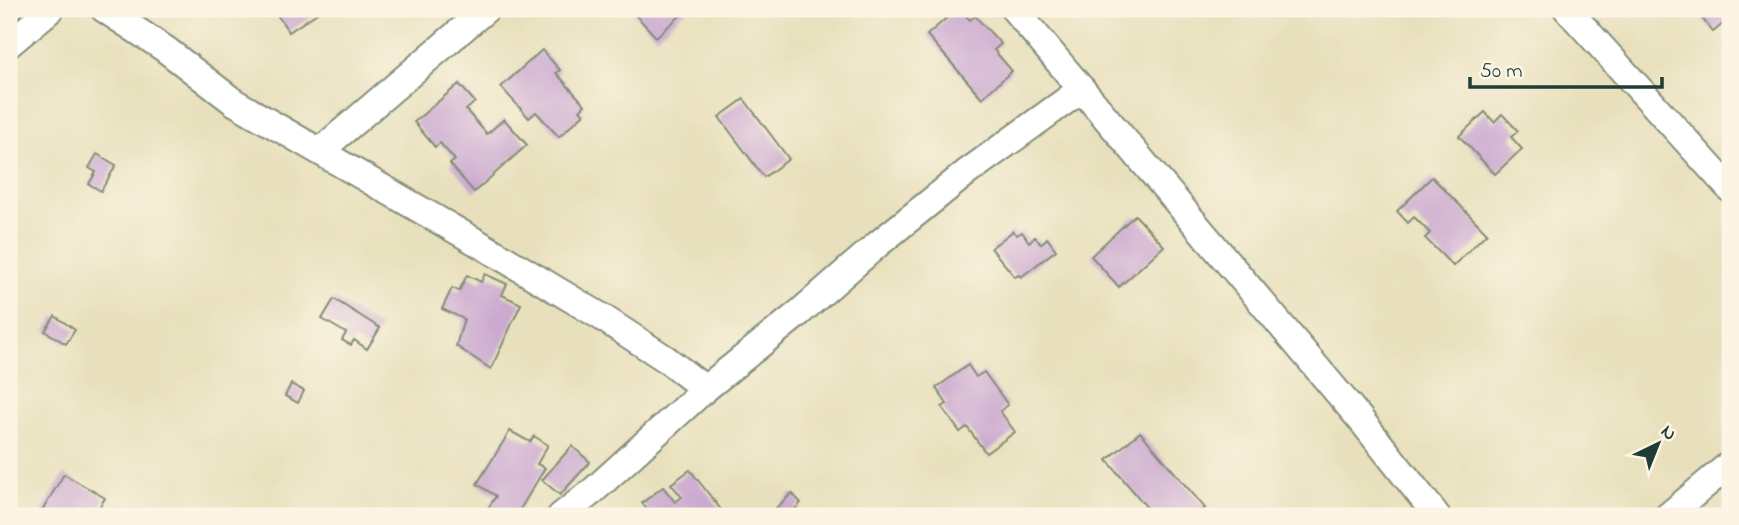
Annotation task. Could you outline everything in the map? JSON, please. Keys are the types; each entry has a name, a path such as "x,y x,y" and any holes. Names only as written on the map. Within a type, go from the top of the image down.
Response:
{"street":[{"path":"9,44 51,9"},
{"path":"104,9 165,49 234,102 600,316 666,359 705,389"},
{"path":"320,151 486,9"},
{"path":"1014,9 1361,420 1437,516"},
{"path":"1567,9 1730,189"},
{"path":"561,516 705,389 799,313 878,244 966,173 1082,89"},
{"path":"1668,516 1730,464"}],"building":[{"path":"273,9 323,9 289,32"},
{"path":"630,9 688,9 656,37"},
{"path":"957,9 970,20 975,16 1001,44 994,50 1012,71 982,98 927,35"},
{"path":"1695,9 1730,9 1730,30 1724,23 1713,32"},
{"path":"542,50 560,70 556,73 585,105 580,110 584,114 559,137 536,112 529,118 501,87"},
{"path":"459,84 475,102 466,110 487,134 504,119 527,145 474,192 450,164 455,160 440,143 435,147 414,122"},
{"path":"744,99 789,159 764,177 719,117"},
{"path":"1485,112 1494,122 1502,114 1518,131 1511,137 1522,149 1495,174 1459,136"},
{"path":"97,154 116,165 101,191 89,184 96,172 89,168"},
{"path":"1432,177 1487,233 1453,266 1425,238 1430,233 1414,217 1408,223 1397,211"},
{"path":"1135,215 1164,246 1119,287 1091,256"},
{"path":"1013,231 1017,235 1022,232 1029,242 1035,237 1041,244 1047,238 1056,250 1021,277 1015,277 991,248"},
{"path":"485,274 507,284 502,295 521,304 491,369 456,346 464,319 442,309 452,288 459,291 467,275 481,282"},
{"path":"334,299 380,328 367,349 354,340 351,345 342,340 346,333 322,319"},
{"path":"55,316 75,330 66,344 45,331"},
{"path":"968,365 976,377 984,372 1008,405 1000,411 1015,432 986,453 967,427 960,432 942,407 947,404 936,388"},
{"path":"291,384 304,391 298,403 285,396"},
{"path":"510,431 530,442 534,436 548,445 537,464 545,468 516,516 483,516 496,496 477,484"},
{"path":"1140,432 1205,508 1195,516 1154,516 1107,460"},
{"path":"572,446 590,462 560,495 542,480"},
{"path":"690,470 726,516 652,516 642,503 663,487 675,502 682,497 671,484"},
{"path":"64,474 105,498 94,516 39,516"},
{"path":"792,493 801,503 788,516 782,516 775,509"}]}
